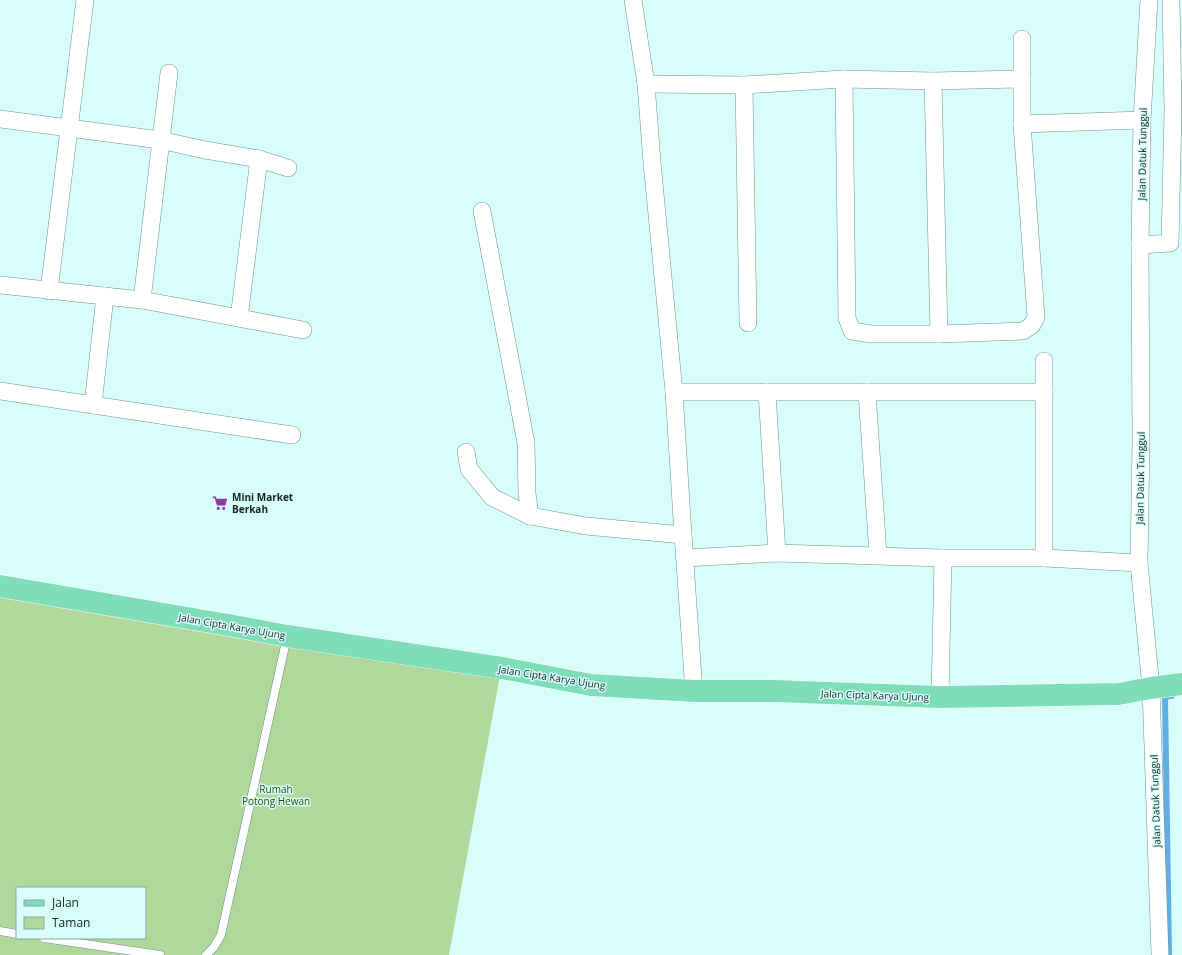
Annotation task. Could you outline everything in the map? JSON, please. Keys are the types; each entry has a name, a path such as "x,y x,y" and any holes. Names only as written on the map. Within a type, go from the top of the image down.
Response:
{"main road":[{"name":"Jalan Cipta Karya Ujung","path":"0,586 287,636 502,668 591,685 694,691 773,690 940,697 1118,694 1182,684"}],"street":[{"path":"49,291 85,0"},
{"path":"633,0 646,84 674,392 682,535 685,558 694,691"},
{"name":"Jalan Datuk Tunggul","path":"1149,0 1142,120 1139,563 1151,688 1160,955"},
{"path":"1140,245 1176,243 1171,0"},
{"path":"844,79 847,318 852,331 871,334 939,334 1024,331 1032,325 1036,317 1022,124 1022,39"},
{"path":"142,300 169,72"},
{"path":"646,84 744,85 844,79 933,81 1022,79"},
{"path":"933,81 939,334"},
{"path":"744,85 748,323"},
{"path":"0,119 160,140 205,150 259,159 288,168"},
{"path":"1022,124 1142,120"},
{"path":"239,318 259,159"},
{"path":"482,212 526,443 527,493 530,516"},
{"path":"0,285 142,300 303,330"},
{"path":"93,405 105,296"},
{"path":"1044,361 1044,558"},
{"path":"0,391 292,435"},
{"path":"674,392 1044,392"},
{"path":"767,392 777,552"},
{"path":"867,392 878,555"},
{"path":"466,452 469,468 492,497 530,516 586,526 682,535"},
{"path":"685,558 777,552 943,558 1044,558 1139,563"},
{"path":"940,697 943,558"}],"lane":[{"path":"206,955 214,947 221,935 287,636"},
{"path":"0,932 16,934"},
{"path":"51,939 160,955"}],"green space":[{"name":"Rumah Potong Hewan","path":"0,584 501,670 449,955 0,955"}],"waterway":[{"path":"1169,955 1165,697 1172,696"}],"place":[{"name":"Mini Market Berkah","path":"220,503"}]}
